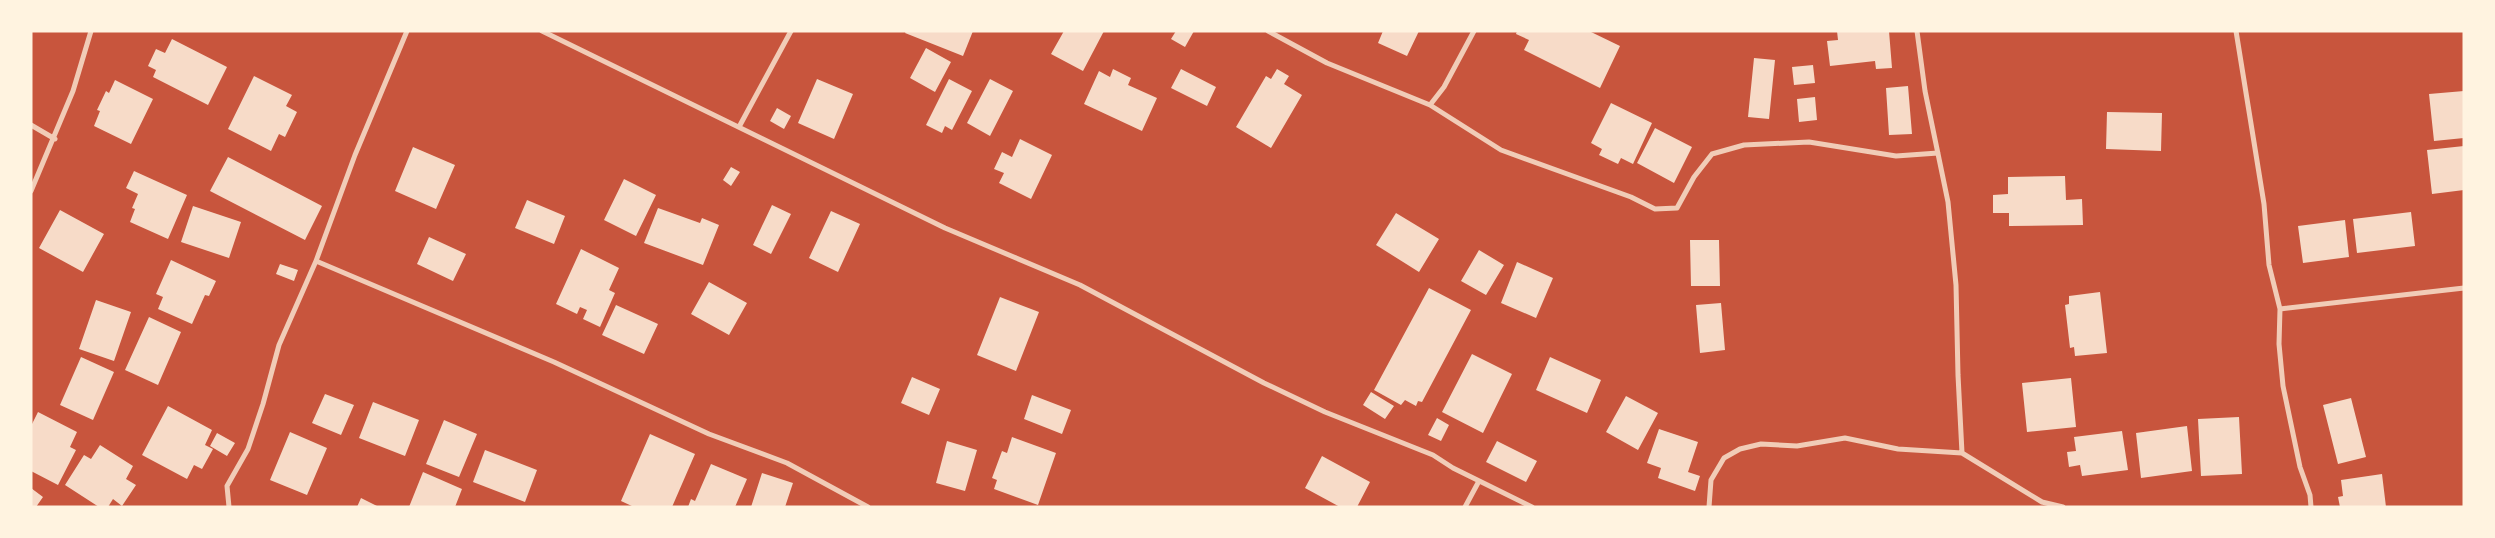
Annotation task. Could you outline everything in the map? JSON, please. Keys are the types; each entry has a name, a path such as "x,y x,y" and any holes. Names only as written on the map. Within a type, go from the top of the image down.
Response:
{"street":[{"path":"31,191 55,139 73,91 91,31"},
{"path":"230,507 227,486 248,449 263,404 279,345 316,262 355,155 407,31"},
{"path":"542,31 945,228 1080,285 1264,383 1324,412 1433,455 1479,481 1532,507"},
{"path":"739,127 791,31"},
{"path":"1268,31 1327,63 1430,105 1500,150 1631,197 1655,209 1677,208 1694,177 1712,154 1744,145 1809,142 1896,156 1938,153"},
{"path":"1430,105 1444,87 1474,31"},
{"path":"1917,31 1925,91 1948,202 1956,284 1962,453"},
{"path":"2236,31 2264,204 2269,265 2280,309 2279,344 2284,386 2300,467 2310,496 2311,507"},
{"path":"31,125 55,139"},
{"path":"316,262 554,362 709,434 788,463 868,507"},
{"path":"2280,309 2464,288"},
{"path":"1709,507 1711,480 1724,458 1740,449 1761,444 1797,446 1845,438 1898,450 1962,453 2042,502 2063,507"},
{"path":"1465,507 1479,481"}],"building":[{"path":"906,31 973,31 963,56 905,33"},
{"path":"1064,31 1104,31 1083,71 1051,54"},
{"path":"1176,31 1194,31 1185,47 1171,39"},
{"path":"1383,31 1419,31 1407,56 1378,43"},
{"path":"1517,31 1589,31 1620,46 1600,88 1524,50 1529,40 1516,34"},
{"path":"1837,31 1889,31 1892,68 1876,69 1875,61 1830,66 1827,41 1838,40"},
{"path":"172,39 227,67 208,105 153,77 156,70 148,66 156,49 165,53"},
{"path":"926,48 951,62 935,92 910,78"},
{"path":"1754,58 1775,60 1769,119 1748,117"},
{"path":"1813,65 1815,83 1794,85 1792,67"},
{"path":"1113,69 1131,78 1128,85 1157,98 1142,131 1084,104 1099,71 1110,77"},
{"path":"1181,69 1216,87 1207,106 1171,88"},
{"path":"1277,69 1289,76 1284,84 1302,95 1271,148 1236,127 1266,76 1271,79"},
{"path":"254,76 292,95 286,106 297,112 285,137 279,134 271,151 228,129"},
{"path":"817,79 853,94 834,139 798,123"},
{"path":"949,79 972,91 952,130 945,126 942,133 926,125"},
{"path":"990,79 1013,91 990,136 967,123"},
{"path":"115,80 153,99 131,144 94,126 100,111 97,110 106,91 109,93"},
{"path":"1908,86 1912,134 1889,135 1886,88"},
{"path":"2464,91 2464,138 2434,141 2429,94"},
{"path":"1815,97 1817,120 1799,122 1797,99"},
{"path":"1611,103 1652,123 1633,164 1621,158 1618,164 1599,155 1602,149 1591,143"},
{"path":"777,108 791,116 784,129 770,121"},
{"path":"2107,112 2162,113 2161,151 2106,149"},
{"path":"1655,128 1692,147 1674,183 1637,163"},
{"path":"1020,139 1052,155 1031,199 999,183 1004,173 994,169 1002,152 1012,157"},
{"path":"2464,146 2464,190 2432,194 2427,150"},
{"path":"413,147 455,165 436,209 395,191"},
{"path":"228,157 322,206 305,240 210,191"},
{"path":"731,167 740,172 731,186 723,180"},
{"path":"134,171 187,195 168,239 130,222 135,209 132,208 138,194 126,188"},
{"path":"2065,176 2066,200 2082,199 2083,225 2009,226 2009,213 1993,213 1993,195 2008,194 2008,177"},
{"path":"624,179 656,195 636,236 604,220"},
{"path":"527,200 565,216 554,244 515,228"},
{"path":"772,205 791,214 771,254 753,245"},
{"path":"193,206 241,222 229,258 181,242"},
{"path":"658,208 700,223 702,218 719,225 703,265 644,243"},
{"path":"60,210 104,234 83,272 39,248"},
{"path":"831,211 860,224 838,272 809,258"},
{"path":"2411,212 2415,246 2357,253 2353,219"},
{"path":"1396,213 1439,239 1419,272 1376,245"},
{"path":"2345,220 2349,257 2303,263 2298,226"},
{"path":"429,237 466,254 453,281 417,264"},
{"path":"1690,240 1719,240 1720,286 1691,286"},
{"path":"581,249 619,268 609,290 615,293 600,327 583,319 587,310 580,307 577,314 556,304"},
{"path":"1479,250 1504,265 1486,295 1461,281"},
{"path":"171,260 216,281 209,296 205,295 192,324 158,309 163,297 156,294"},
{"path":"1517,262 1553,278 1536,318 1501,303"},
{"path":"280,264 298,270 294,281 276,274"},
{"path":"709,282 747,303 729,335 691,314"},
{"path":"1429,288 1471,310 1422,402 1418,401 1416,406 1405,400 1401,405 1374,390"},
{"path":"2100,292 2107,353 2075,356 2074,347 2070,348 2065,305 2069,304 2069,296"},
{"path":"1000,297 1039,312 1016,371 977,355"},
{"path":"96,300 131,312 114,361 79,349"},
{"path":"1721,303 1725,350 1700,353 1696,305"},
{"path":"616,305 658,324 644,354 602,335"},
{"path":"149,317 181,332 158,385 125,370"},
{"path":"1472,354 1512,374 1483,433 1442,412"},
{"path":"81,357 114,372 93,420 60,405"},
{"path":"1550,357 1601,380 1587,413 1536,390"},
{"path":"912,377 940,389 929,415 901,403"},
{"path":"2071,378 2076,427 2027,432 2022,383"},
{"path":"1371,392 1394,406 1385,419 1363,405"},
{"path":"325,394 354,405 341,435 312,423"},
{"path":"1032,395 1071,410 1062,434 1024,419"},
{"path":"1626,396 1658,413 1638,450 1606,432"},
{"path":"2351,398 2366,457 2338,464 2323,405"},
{"path":"373,402 419,420 405,456 359,438"},
{"path":"168,406 212,430 205,445 213,449 202,469 194,465 187,479 142,455"},
{"path":"38,412 77,432 70,447 76,450 58,485 31,471 31,426"},
{"path":"2239,417 2242,474 2201,476 2198,419"},
{"path":"1437,418 1449,425 1441,441 1428,435"},
{"path":"444,420 477,434 459,477 426,464"},
{"path":"2187,426 2192,471 2141,478 2136,433"},
{"path":"1659,429 1698,442 1688,472 1700,476 1695,491 1658,478 1661,468 1647,463"},
{"path":"2122,431 2128,470 2082,476 2080,465 2069,467 2067,452 2076,451 2074,437"},
{"path":"290,432 327,448 307,495 270,480"},
{"path":"217,433 235,443 227,456 210,446"},
{"path":"650,434 695,454 672,507 634,507 621,501"},
{"path":"1012,437 1056,453 1038,505 994,489 997,480 992,478 1002,451 1007,453"},
{"path":"947,441 977,450 965,491 936,483"},
{"path":"1497,441 1537,461 1526,482 1486,462"},
{"path":"100,445 133,466 126,479 136,485 122,506 113,499 108,507 99,507 65,485 84,455 91,459"},
{"path":"485,450 537,470 525,502 473,482"},
{"path":"1322,456 1370,482 1357,507 1340,507 1305,488"},
{"path":"711,464 747,479 735,507 688,507 691,499 695,501"},
{"path":"423,472 462,489 455,507 409,507"},
{"path":"762,473 793,483 785,507 751,507"},
{"path":"2382,474 2386,507 2340,507 2338,497 2343,496 2341,480"},
{"path":"31,488 43,497 36,507 31,507"},
{"path":"361,498 379,507 357,507"}]}
